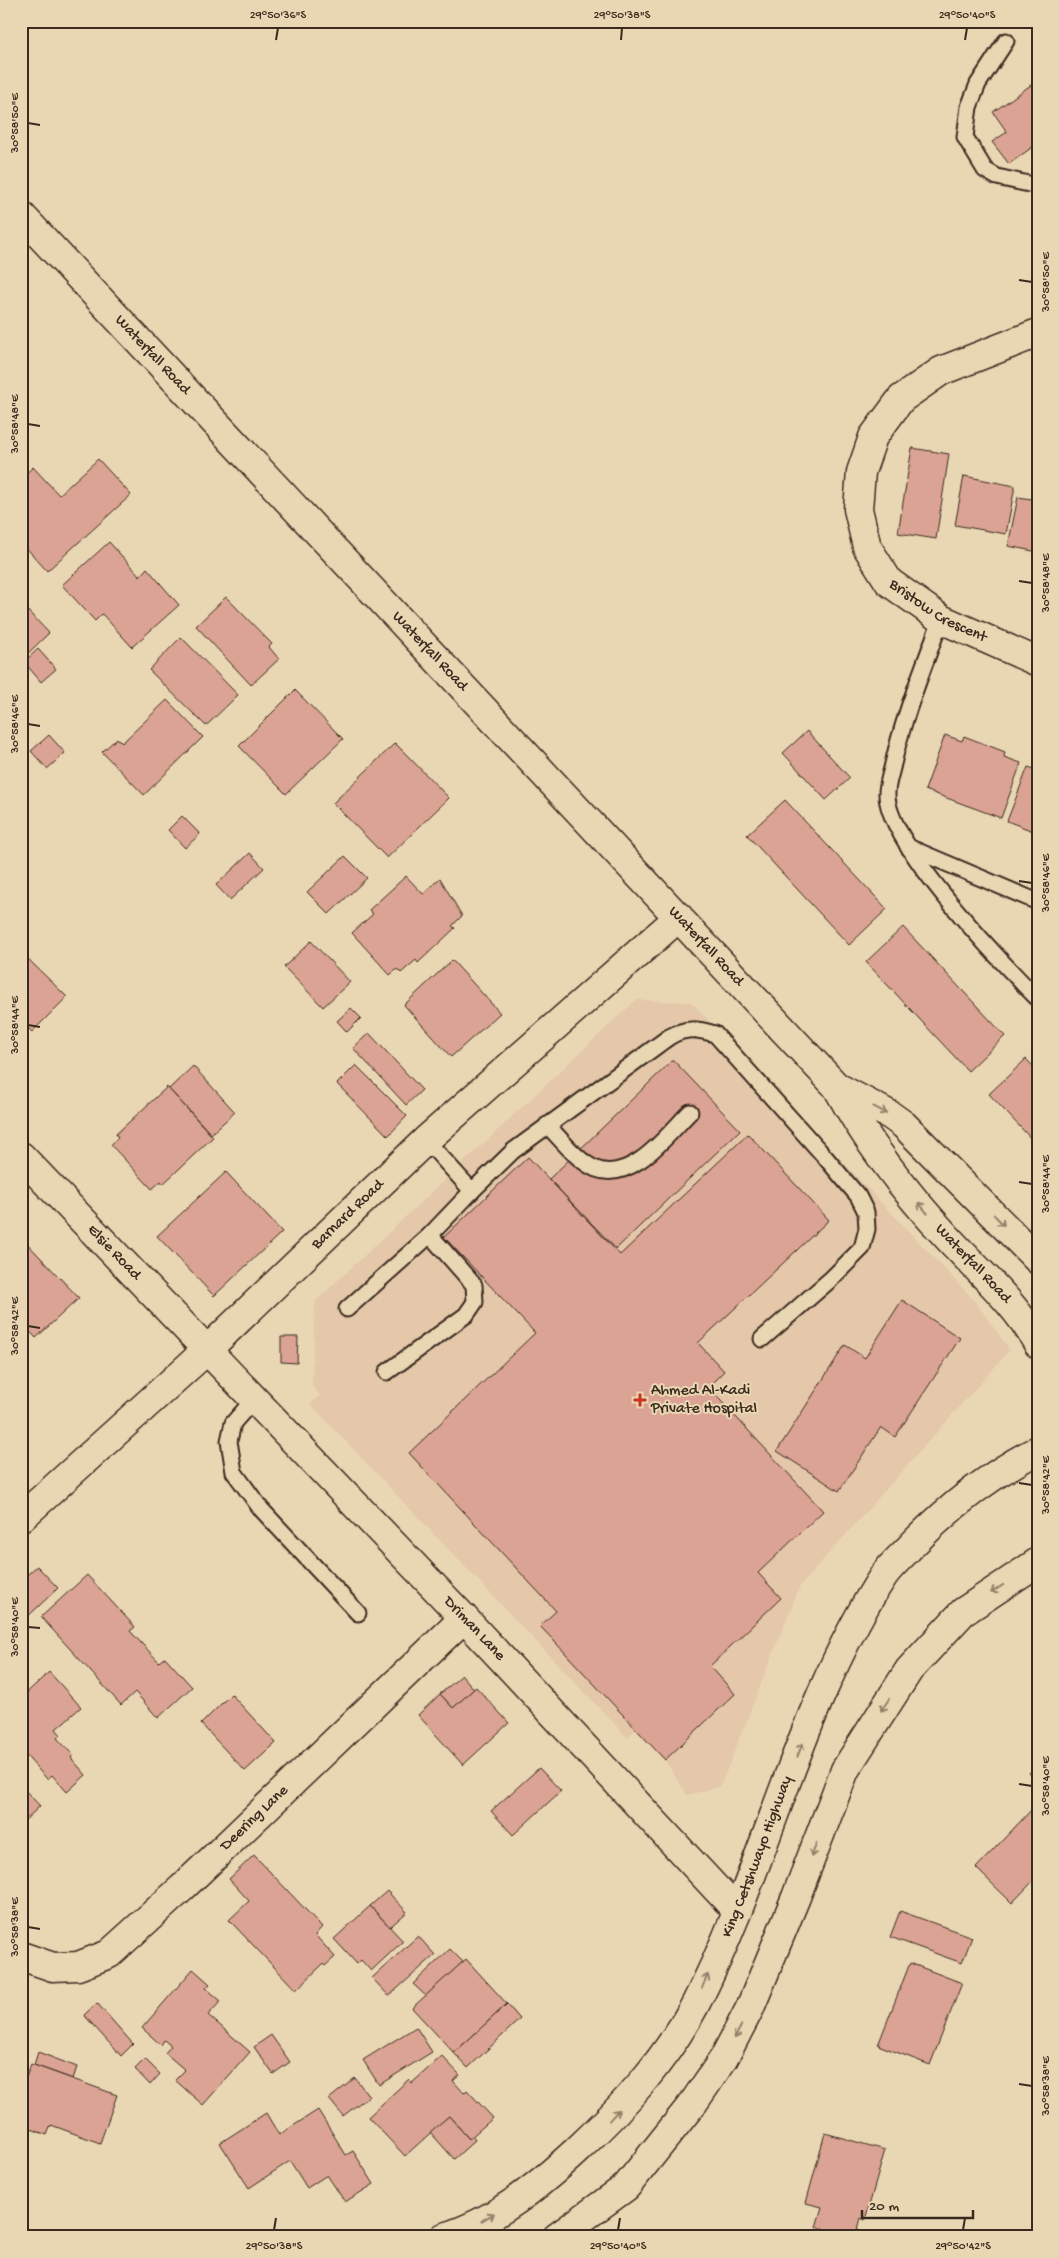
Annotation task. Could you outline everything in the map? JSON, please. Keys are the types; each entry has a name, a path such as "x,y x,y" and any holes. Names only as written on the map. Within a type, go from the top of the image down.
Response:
{"street":[{"name":"Waterfall Road","path":"21,215 837,1087 857,1124 877,1154 945,1235 1014,1309 1038,1344"},
{"name":"Bristow Crescent","path":"1038,333 941,371 901,398 873,437 861,472 858,509 867,547 889,582 941,619 1038,662"},
{"name":"Barnard Road","path":"25,1507 208,1349 426,1140 679,917"},
{"name":"Waterfall Road","path":"837,1087 890,1115 904,1125 1038,1260"},
{"name":"Elsie Road","path":"21,1156 208,1349"},
{"name":"Driman Lane","path":"208,1349 464,1618 737,1911"},
{"name":"King Cetshwayo Highway","path":"444,2237 466,2230 516,2200 608,2122 649,2076 694,2006 737,1911 810,1725 837,1663 886,1573 944,1513 1003,1468 1038,1450"},
{"path":"558,2237 626,2187 694,2102 724,2058 750,2008 796,1897 845,1770 910,1670 963,1612 1038,1562"},
{"name":"Deering Lane","path":"21,1956 53,1966 78,1966 109,1954 182,1888 464,1618"}],"lane":[{"path":"1006,41 978,84 969,107 965,137 986,170 997,177 1038,186"},
{"path":"941,619 898,740 887,792 888,809 906,846 979,936 1038,999"},
{"path":"906,846 1038,902"},
{"path":"347,1309 430,1235 513,1151 682,1030 697,1029 715,1034 727,1046 858,1196 866,1212 867,1230 862,1248 831,1279 762,1339"},
{"path":"547,1125 582,1159 595,1168 606,1171 621,1170 638,1163 690,1112"},
{"path":"426,1140 472,1191"},
{"path":"387,1372 466,1315 475,1302 474,1285 430,1235"},
{"path":"255,1398 233,1423 229,1441 234,1472 261,1509 358,1613"}],"shaded area":[{"name":"Ahmed Al-Kadi Private Hospital","path":"636,1000 691,1002 974,1300 1010,1350 800,1586 720,1787 687,1795 666,1762 635,1730 628,1738 310,1404 320,1395 312,1386 315,1302"}],"building":[{"path":"1038,80 1038,143 1009,164 992,142 1007,132 993,112"},
{"path":"912,448 949,454 936,539 898,533"},
{"path":"98,459 131,495 47,571 21,542 21,478 33,467 59,495"},
{"path":"964,476 1015,486 1006,534 955,525"},
{"path":"1018,497 1038,500 1038,552 1008,546"},
{"path":"109,542 140,576 147,568 179,605 132,647 102,614 95,621 62,585"},
{"path":"226,597 272,644 269,647 279,659 251,685 196,626"},
{"path":"25,608 49,633 22,659 21,611"},
{"path":"181,637 238,695 206,726 149,670"},
{"path":"38,649 56,669 41,682 24,662"},
{"path":"295,690 343,739 286,794 239,746"},
{"path":"167,700 203,737 144,795 102,752 117,738 122,743"},
{"path":"807,731 850,778 826,800 783,753"},
{"path":"49,735 65,753 47,769 31,751"},
{"path":"945,735 962,741 964,736 1005,752 1004,757 1021,763 1001,818 925,790"},
{"path":"395,743 449,798 387,858 333,803"},
{"path":"1028,767 1038,770 1038,833 1007,821"},
{"path":"785,800 887,909 849,945 747,835"},
{"path":"182,816 200,834 185,848 168,830"},
{"path":"250,853 264,868 230,900 216,885"},
{"path":"345,856 367,878 329,914 307,892"},
{"path":"406,876 423,894 440,878 462,916 452,926 455,928 418,963 416,960 401,973 397,969 390,975 352,933 373,914 369,910"},
{"path":"903,927 1005,1036 968,1071 866,962"},
{"path":"311,941 350,982 323,1007 284,967"},
{"path":"25,956 67,997 32,1032 25,1025 21,1029 21,959"},
{"path":"452,960 500,1013 451,1057 404,1005"},
{"path":"351,1008 361,1018 347,1032 337,1021"},
{"path":"369,1033 422,1090 406,1105 353,1048"},
{"path":"1026,1059 1038,1071 1038,1146 989,1094"},
{"path":"673,1060 740,1130 616,1249 549,1179"},
{"path":"356,1065 407,1116 388,1136 337,1084"},
{"path":"193,1066 235,1112 211,1134 169,1089"},
{"path":"167,1087 213,1137 163,1184 161,1181 152,1189 111,1145 118,1137 116,1134"},
{"path":"748,1134 829,1220 698,1343 724,1371 708,1387 823,1511 758,1573 781,1598 710,1666 735,1694 665,1760 540,1626 556,1611 409,1453 535,1333 444,1237 528,1157 620,1255"},
{"path":"226,1172 282,1232 214,1296 157,1236"},
{"path":"21,1237 79,1298 36,1338 21,1322"},
{"path":"902,1300 960,1338 895,1437 881,1427 839,1491 777,1451 845,1345 865,1358"},
{"path":"281,1337 298,1337 297,1363 281,1362"},
{"path":"37,1566 58,1588 23,1621 21,1619 21,1580"},
{"path":"87,1575 135,1627 130,1631 159,1662 165,1657 192,1687 158,1718 135,1692 121,1705 41,1617"},
{"path":"49,1672 81,1707 56,1729 61,1735 57,1738 73,1755 71,1758 86,1775 67,1792 52,1775 47,1779 21,1750 21,1698"},
{"path":"462,1675 474,1689 453,1708 440,1694"},
{"path":"476,1687 509,1723 463,1765 418,1715 440,1694 453,1708"},
{"path":"231,1694 276,1743 245,1771 201,1724"},
{"path":"1038,1764 1038,1782 1029,1773"},
{"path":"539,1768 561,1791 513,1835 491,1811"},
{"path":"21,1786 40,1806 21,1824"},
{"path":"1036,1805 1038,1807 1038,1876 1012,1903 976,1868"},
{"path":"254,1855 322,1927 315,1935 335,1957 325,1966 323,1964 296,1990 229,1920 249,1901 229,1879"},
{"path":"387,1891 407,1912 390,1927 370,1906"},
{"path":"370,1906 403,1941 371,1971 361,1960 357,1964 334,1939"},
{"path":"900,1911 972,1937 962,1963 890,1937"},
{"path":"418,1936 435,1955 389,1996 372,1978"},
{"path":"450,1949 463,1962 426,1996 413,1984"},
{"path":"466,1959 507,2004 454,2053 412,2008"},
{"path":"910,1963 962,1983 930,2065 878,2045"},
{"path":"193,1969 210,1984 206,1988 221,2001 208,2015 250,2052 203,2105 175,2080 185,2070 165,2053 171,2046 164,2040 161,2045 142,2028"},
{"path":"97,2003 133,2044 121,2056 84,2015"},
{"path":"507,2004 520,2019 468,2068 454,2053"},
{"path":"416,2027 432,2052 379,2085 363,2060"},
{"path":"271,2035 290,2062 273,2074 254,2047"},
{"path":"38,2052 77,2067 73,2079 34,2065"},
{"path":"442,2056 460,2075 453,2081 464,2093 467,2090 493,2118 469,2139 449,2116 405,2156 368,2117 409,2079 412,2083"},
{"path":"145,2059 160,2074 150,2085 135,2069"},
{"path":"31,2064 117,2095 100,2143 51,2125 47,2135 21,2125 21,2091"},
{"path":"355,2078 369,2096 343,2116 329,2099"},
{"path":"318,2110 346,2155 353,2151 374,2184 345,2202 327,2175 307,2188 290,2161 249,2188 220,2143 266,2113 279,2135"},
{"path":"449,2116 469,2139 472,2136 475,2140 454,2159 430,2132"},
{"path":"825,2133 885,2150 865,2220 861,2218 856,2237 816,2227 822,2207 806,2203"}],"place":[{"name":"Ahmed Al-Kadi Private Hospital","path":"640,1400"}]}
